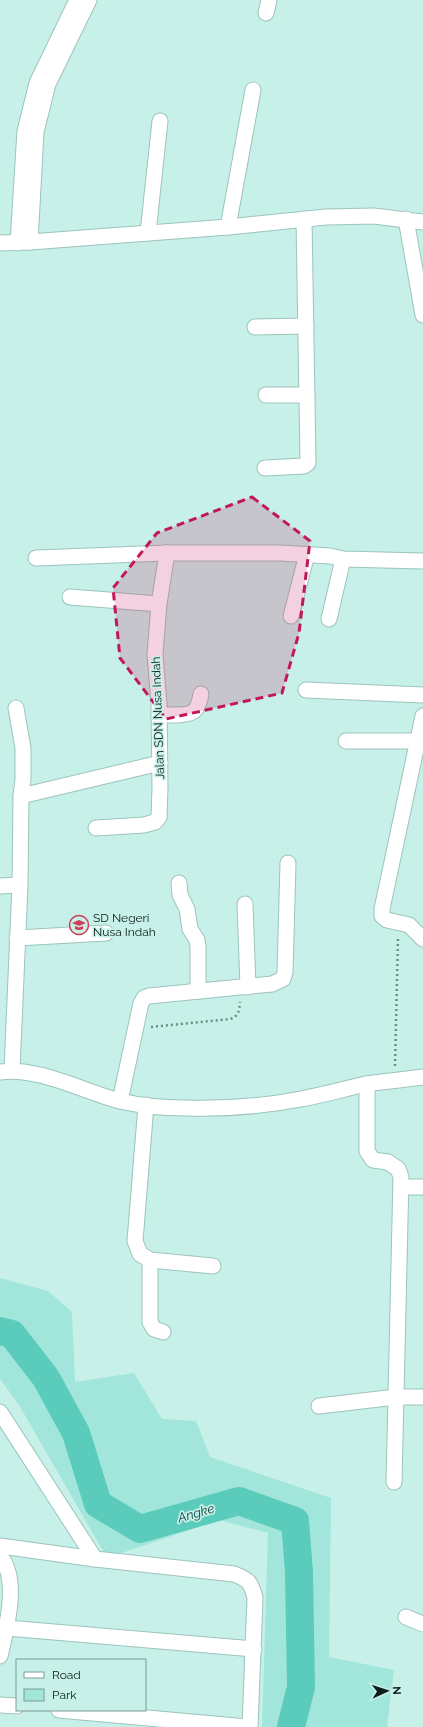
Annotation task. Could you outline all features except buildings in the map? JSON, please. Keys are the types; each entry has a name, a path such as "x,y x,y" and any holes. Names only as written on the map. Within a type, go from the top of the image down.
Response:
{"street":[{"path":"24,242 25,131 37,83 77,0"},
{"path":"24,242 36,132 48,84 89,0"},
{"path":"228,227 252,90"},
{"path":"148,233 160,121"},
{"path":"0,243 228,227 304,219 374,216 423,222"},
{"path":"265,468 304,466 308,462 304,219"},
{"path":"406,219 422,307"},
{"path":"255,327 306,326"},
{"path":"266,395 307,395"},
{"path":"36,558 167,554 307,554 330,556 343,560 423,560"},
{"name":"Jalan SDN Nusa Indah","path":"96,828 144,825 157,820 160,813 159,715 155,654 159,604 167,554"},
{"path":"291,616 307,554"},
{"path":"329,619 343,560"},
{"path":"70,597 159,604"},
{"path":"306,690 423,695"},
{"path":"159,715 190,713 195,711 201,694"},
{"path":"16,708 23,748 23,779 21,796 20,885 17,938 6,1071 74,1085 120,1101 146,1105 186,1108 255,1105 301,1099 367,1084 423,1077"},
{"path":"423,716 382,909 382,916 387,920 409,925 423,939"},
{"path":"346,741 418,741"},
{"path":"21,796 160,763"},
{"path":"120,1101 137,1028 141,1003 144,998 149,996 198,991 245,988 272,984 283,979 285,972 288,863"},
{"path":"179,882 180,895 187,909 188,922 198,947 198,991"},
{"path":"0,886 20,885"},
{"path":"245,988 246,904"},
{"path":"17,938 106,933"},
{"path":"367,1084 367,1151 373,1160 388,1162 398,1169 401,1187 394,1482"},
{"path":"146,1105 135,1241 140,1254 150,1260 213,1266"},
{"path":"401,1187 423,1187"},
{"path":"150,1260 150,1322 154,1329 163,1332"},
{"path":"319,1406 396,1397 423,1397"},
{"path":"0,1412 95,1559"},
{"path":"0,1546 95,1559 234,1574 247,1579 253,1587 255,1598 250,1727"},
{"path":"0,1556 4,1560 10,1584 7,1628 0,1656"},
{"path":"406,1617 423,1624"},
{"path":"7,1628 254,1649"},
{"path":"0,1705 16,1706"},
{"path":"70,1711 247,1727"}],"path":[{"path":"395,1081 398,922"},
{"path":"137,1028 235,1017 239,1013 245,988"}],"highlighted area":[{"path":"252,497 310,541 299,633 282,693 166,719 120,658 113,588 157,533"}],"green space":[{"path":"0,1278 48,1291 72,1312 75,1382 134,1373 162,1419 196,1421 210,1457 331,1498 329,1657 394,1670 387,1727 262,1727 268,1533 219,1520 107,1558 19,1405 0,1379"}],"waterway":[{"name":"Angke","path":"0,1331 12,1334 46,1378 76,1433 98,1504 140,1529 239,1501 295,1521 299,1572 301,1687 291,1727"}],"place":[{"name":"SD Negeri Nusa Indah","path":"79,925"}]}
